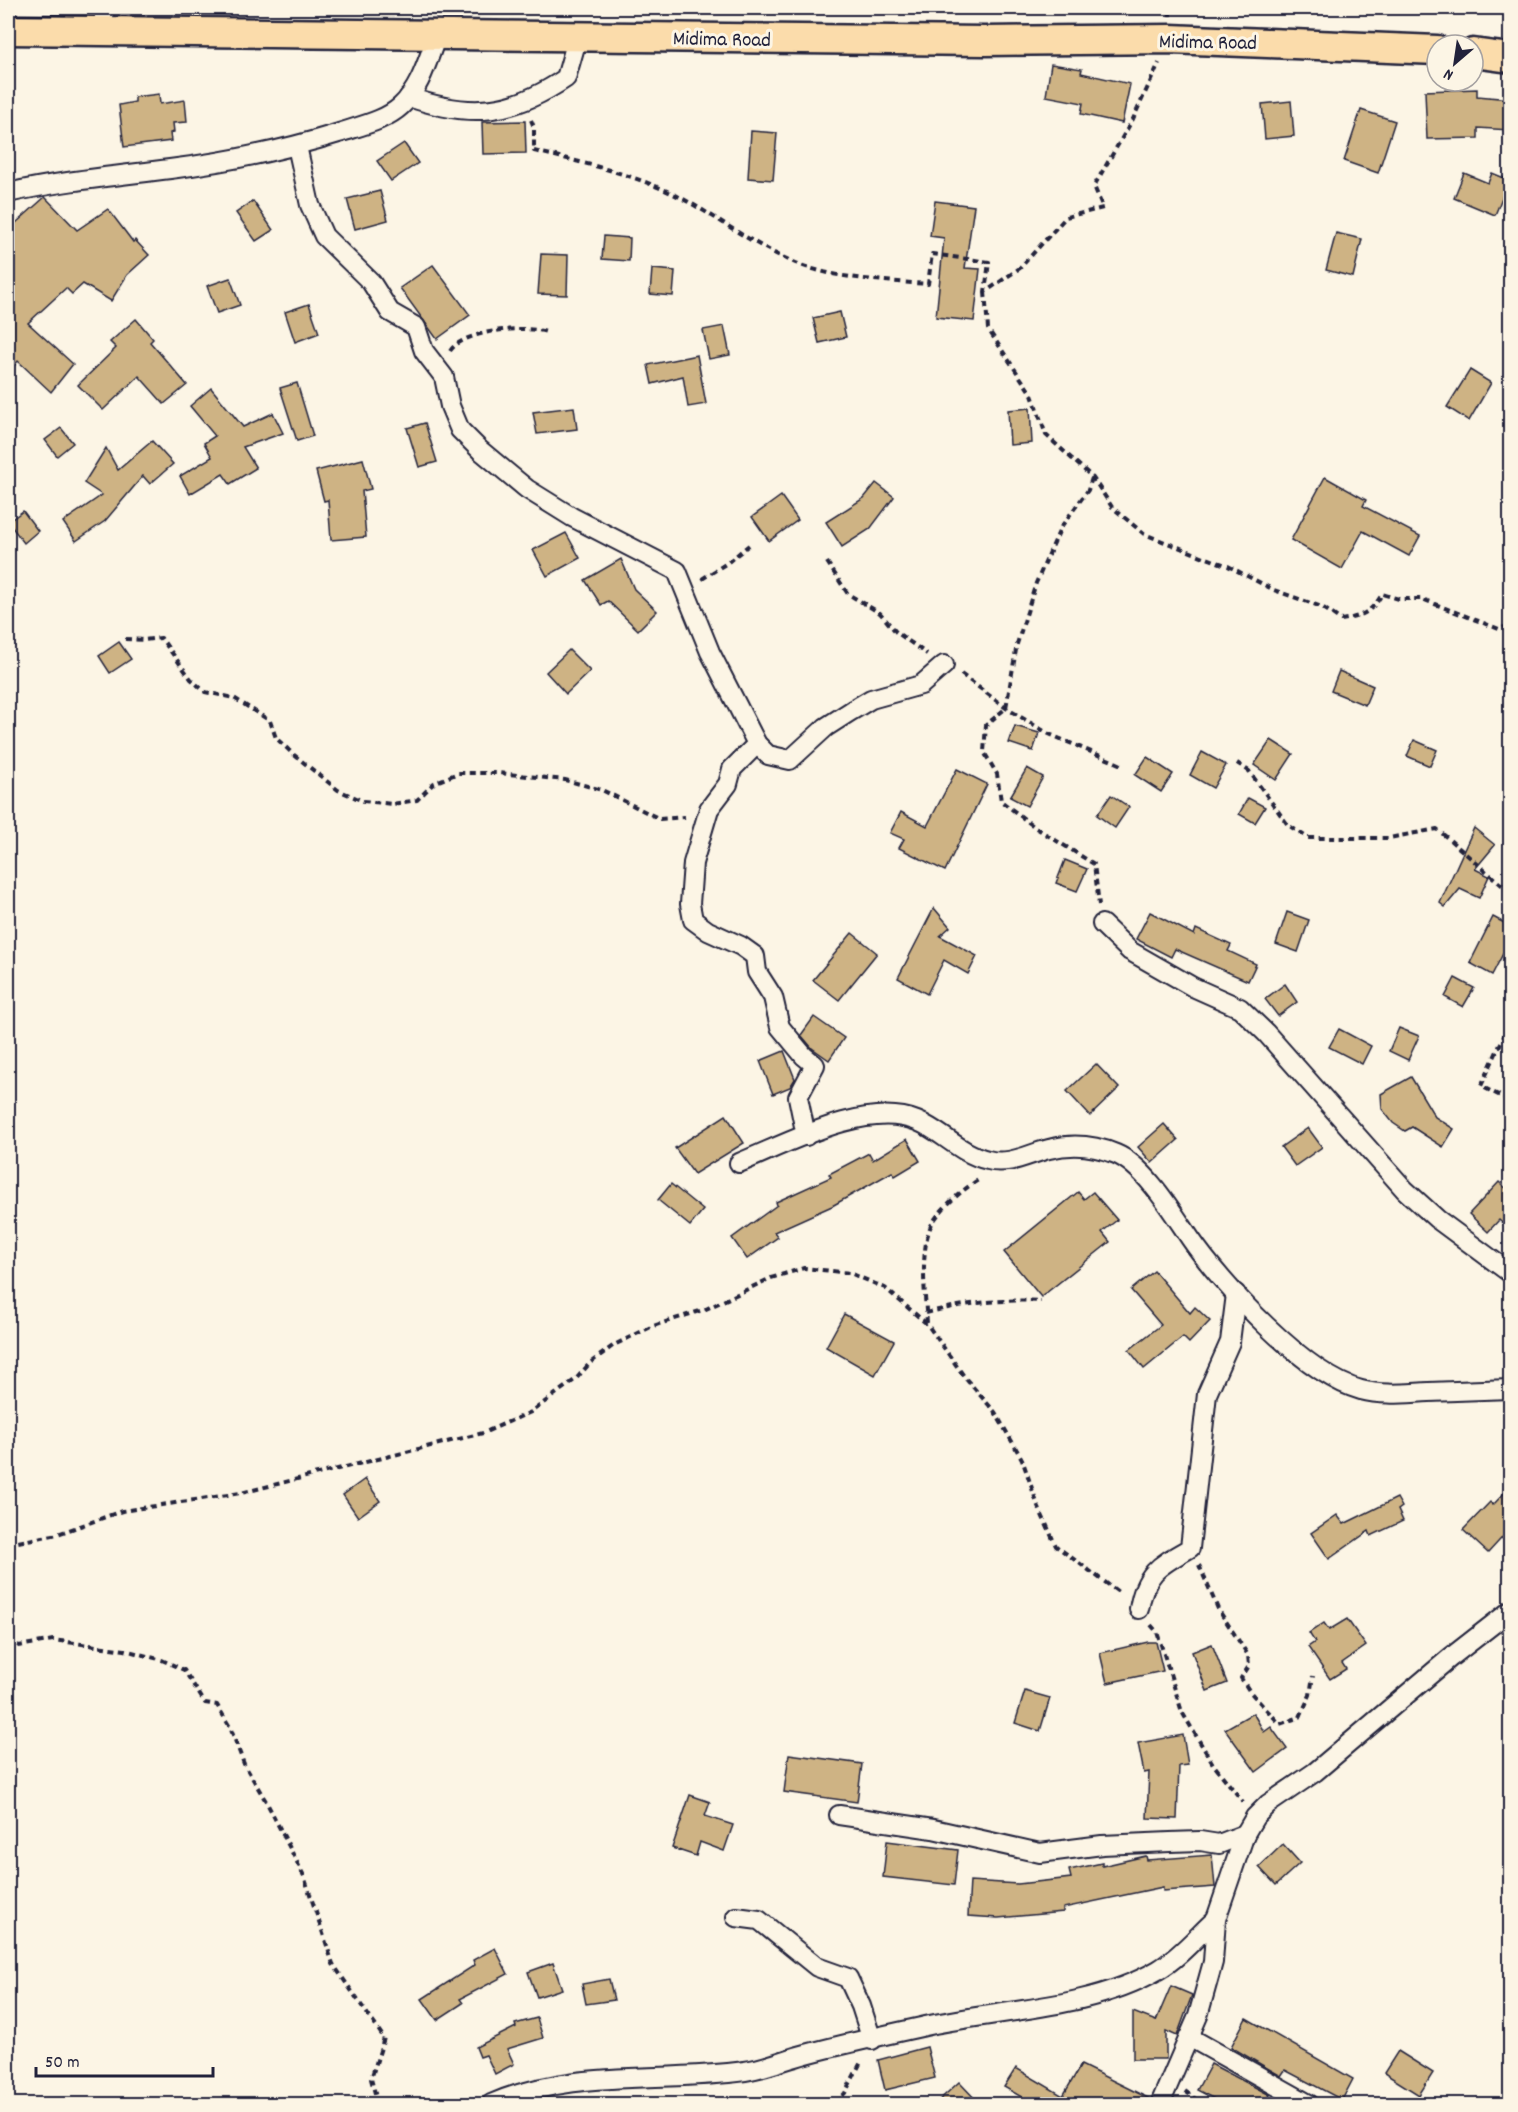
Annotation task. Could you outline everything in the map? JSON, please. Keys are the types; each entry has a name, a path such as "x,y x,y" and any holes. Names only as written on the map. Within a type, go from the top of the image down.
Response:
{"main road":[{"name":"Midima Road","path":"8,30 104,19 438,33 985,41 1170,39 1425,50"},
{"path":"1485,55 1510,58"}],"street":[{"path":"8,193 120,173 169,169 297,146 372,122 400,107 416,89 438,33"},
{"path":"409,97 431,104 478,110 522,104 566,78 578,36"},
{"path":"297,146 310,205 324,236 371,282 390,312 416,327 424,351 444,377 450,406 460,430 527,489 572,517 677,571 710,652 758,744 768,755 790,760 826,727 851,711 871,699 921,685 944,665"},
{"path":"758,744 732,769 728,784 708,810 690,883 690,904 693,920 708,932 741,946 755,956 757,972 773,997 774,1012 780,1027 804,1056 815,1065 798,1097 806,1136"},
{"path":"1102,924 1130,951 1193,987 1240,1008 1405,1190 1437,1218 1510,1273"},
{"path":"739,1162 851,1120 897,1116 917,1121 972,1156 990,1161 1009,1162 1051,1149 1088,1145 1118,1155 1147,1179 1199,1251 1236,1294 1312,1365 1334,1380 1361,1390 1385,1394 1510,1389"},
{"path":"1139,1609 1142,1589 1157,1567 1190,1548 1207,1394 1230,1342 1236,1294"},
{"path":"1160,2104 1189,2037 1213,1962 1216,1919 1245,1834 1255,1817 1315,1772 1451,1657 1510,1611"},
{"path":"839,1815 933,1829 1040,1853 1159,1842 1200,1840 1219,1844 1245,1834"},
{"path":"736,1917 759,1920 817,1967 848,1978 861,2006 872,2040"},
{"path":"491,2104 523,2091 577,2082 631,2076 690,2076 747,2070 930,2025 1040,2007 1115,1989 1160,1969 1216,1919"},
{"path":"1189,2037 1309,2104"}],"path":[{"path":"985,292 1020,268 1066,216 1103,208 1094,186 1133,119 1170,39"},
{"path":"522,104 534,127 534,151 595,164 644,180 693,204 790,261 847,278 928,284 932,254 989,262 985,292 988,329 1032,395 1046,435 1093,478 1112,507 1144,534 1228,566 1274,590 1322,608 1341,620 1360,617 1376,606 1382,594 1399,599 1422,599 1499,629 1510,625"},
{"path":"444,377 445,360 452,347 469,337 532,328 546,332"},
{"path":"1093,478 1088,490 1061,527 1036,583 1017,644 1006,708 986,725 984,752 997,774 1001,801 1036,828 1094,864 1094,885 1102,924"},
{"path":"684,586 708,576 749,545"},
{"path":"826,562 848,594 880,613 896,632 944,665 966,677 1006,708 1049,734 1125,766"},
{"path":"125,639 161,638 191,679 205,692 234,698 270,721 276,738 293,754 338,790 363,801 393,804 417,800 434,783 458,772 499,773 565,780 602,790 660,819 686,817 708,810"},
{"path":"1237,763 1249,771 1288,825 1308,838 1389,838 1437,829 1510,892"},
{"path":"1510,1023 1481,1086 1510,1101"},
{"path":"927,1324 923,1276 930,1228 963,1188 1009,1162"},
{"path":"8,1544 58,1534 122,1510 241,1493 483,1433 531,1412 576,1379 590,1363 614,1345 653,1326 706,1309 771,1278 804,1268 850,1273 885,1288 927,1324 966,1379 995,1412 1022,1459 1038,1506 1056,1546 1139,1609 1157,1632 1182,1712 1213,1764 1255,1817"},
{"path":"926,1313 954,1306 999,1300 1041,1301"},
{"path":"1190,1548 1206,1578 1218,1609 1248,1655 1249,1666 1241,1678 1250,1692 1280,1724 1300,1717 1310,1695 1312,1676"},
{"path":"8,1640 19,1646 53,1640 124,1650 162,1660 184,1670 197,1695 205,1703 217,1705 230,1727 244,1764 267,1803 303,1876 333,1964 384,2038 371,2079 378,2104"},
{"path":"835,2104 845,2093 872,2040"}],"building":[{"path":"1051,64 1082,69 1081,73 1130,84 1122,123 1081,114 1083,103 1046,96"},
{"path":"1425,93 1477,93 1477,96 1510,99 1510,130 1478,128 1478,138 1427,139"},
{"path":"159,94 160,104 185,100 187,122 173,123 174,132 170,133 171,141 124,147 119,105 135,102 135,97"},
{"path":"1291,101 1294,136 1265,139 1262,104"},
{"path":"1361,110 1395,121 1378,173 1344,161"},
{"path":"525,121 526,153 483,154 482,122"},
{"path":"751,131 777,133 773,180 748,178"},
{"path":"404,143 418,163 391,181 377,161"},
{"path":"1464,173 1488,183 1492,173 1509,180 1495,215 1454,198"},
{"path":"380,191 388,220 355,229 347,199"},
{"path":"45,197 77,230 108,209 133,242 135,240 149,255 127,275 111,301 83,284 72,294 66,288 28,323 73,364 51,392 18,361 8,373 8,230"},
{"path":"253,201 273,230 256,241 236,213"},
{"path":"935,201 974,206 965,268 980,269 974,321 936,317 944,238 930,236"},
{"path":"1336,233 1362,239 1353,277 1326,270"},
{"path":"604,236 630,238 629,261 602,259"},
{"path":"541,254 568,255 567,295 538,294"},
{"path":"433,265 470,315 437,339 400,288"},
{"path":"652,269 675,271 673,296 650,294"},
{"path":"230,278 240,305 217,313 207,286"},
{"path":"309,304 319,333 295,342 285,312"},
{"path":"840,312 846,337 819,343 813,318"},
{"path":"136,319 153,339 150,342 187,385 164,404 139,376 103,410 78,385 116,348 110,342"},
{"path":"724,326 730,355 709,359 703,330"},
{"path":"697,355 706,404 688,407 683,376 652,384 648,365"},
{"path":"1470,370 1491,383 1469,421 1447,407"},
{"path":"297,383 313,436 297,441 280,388"},
{"path":"211,388 243,427 273,413 283,433 243,447 256,468 230,484 223,474 190,494 180,476 212,457 204,443 215,436 190,406"},
{"path":"574,407 577,429 537,434 533,412"},
{"path":"1030,408 1032,443 1010,445 1008,410"},
{"path":"425,423 437,462 419,467 407,428"},
{"path":"61,428 73,443 57,456 45,440"},
{"path":"152,441 173,464 150,484 143,476 105,521 76,541 63,522 102,495 84,483 106,448 118,470"},
{"path":"363,459 371,489 362,491 366,537 331,540 328,500 324,501 316,471"},
{"path":"1325,477 1366,500 1363,506 1420,536 1409,556 1363,531 1342,569 1291,540"},
{"path":"876,483 894,497 870,529 842,547 826,522 864,498"},
{"path":"781,496 798,520 769,541 752,517"},
{"path":"23,511 38,531 24,543 8,522"},
{"path":"566,533 580,558 547,576 533,550"},
{"path":"621,559 634,589 657,611 638,630 608,601 601,605 585,580"},
{"path":"119,642 131,659 110,673 99,656"},
{"path":"569,650 590,671 566,694 546,672"},
{"path":"1339,671 1373,686 1365,705 1331,691"},
{"path":"1015,726 1039,733 1033,751 1009,743"},
{"path":"1271,740 1293,754 1276,780 1254,765"},
{"path":"1414,740 1437,750 1430,766 1407,756"},
{"path":"1202,752 1226,765 1213,788 1190,775"},
{"path":"1147,757 1173,774 1161,792 1135,775"},
{"path":"1027,768 1043,777 1027,806 1010,797"},
{"path":"957,769 987,784 945,871 899,848 904,839 890,833 901,812 927,826"},
{"path":"1111,795 1129,807 1115,828 1097,815"},
{"path":"1248,798 1265,807 1255,823 1239,814"},
{"path":"1474,828 1495,845 1475,869 1489,876 1479,898 1460,889 1445,907 1440,903"},
{"path":"1065,860 1087,869 1077,891 1056,883"},
{"path":"934,908 950,927 940,936 977,956 968,974 944,960 927,994 898,978"},
{"path":"1150,912 1194,935 1196,929 1231,945 1228,951 1256,964 1248,981 1175,949 1171,957 1136,939"},
{"path":"1287,912 1309,920 1298,952 1276,944"},
{"path":"1493,917 1510,926 1510,940 1492,975 1470,963"},
{"path":"852,933 877,953 839,1000 813,980"},
{"path":"1455,978 1474,988 1463,1007 1445,997"},
{"path":"1285,984 1297,1002 1278,1016 1265,999"},
{"path":"814,1017 844,1038 829,1060 812,1048 801,1035"},
{"path":"1399,1028 1419,1036 1408,1060 1389,1051"},
{"path":"1339,1029 1371,1046 1362,1064 1329,1047"},
{"path":"784,1051 795,1079 790,1087 773,1094 760,1061"},
{"path":"1096,1064 1119,1088 1090,1116 1067,1091"},
{"path":"1411,1077 1435,1117 1454,1129 1443,1147 1412,1127 1405,1131 1393,1123 1382,1109 1381,1094"},
{"path":"726,1115 744,1143 694,1174 675,1148"},
{"path":"1164,1124 1178,1140 1152,1163 1138,1147"},
{"path":"1308,1128 1322,1147 1295,1166 1281,1147"},
{"path":"907,1139 920,1161 895,1176 892,1172 832,1206 774,1232 778,1237 747,1259 732,1238 777,1205 776,1202 831,1177 829,1174 869,1153 873,1160"},
{"path":"1499,1182 1510,1192 1510,1230 1499,1220 1488,1232 1469,1214"},
{"path":"671,1184 703,1210 690,1226 658,1200"},
{"path":"1078,1192 1084,1199 1093,1192 1117,1220 1102,1232 1110,1242 1041,1297 1004,1252"},
{"path":"1154,1271 1190,1313 1195,1307 1210,1321 1189,1343 1183,1337 1144,1369 1129,1350 1161,1325 1131,1290"},
{"path":"844,1314 894,1341 875,1375 826,1347"},
{"path":"365,1479 380,1501 358,1517 343,1495"},
{"path":"1510,1487 1510,1529 1488,1553 1463,1530 1490,1502 1493,1505"},
{"path":"1397,1498 1402,1507 1398,1510 1403,1521 1371,1536 1369,1531 1329,1559 1311,1533 1337,1515 1344,1524"},
{"path":"1347,1619 1366,1646 1342,1663 1346,1669 1330,1679 1308,1647 1315,1642 1309,1633 1324,1623 1329,1630"},
{"path":"1156,1642 1163,1671 1107,1683 1100,1653"},
{"path":"1212,1644 1227,1683 1207,1691 1192,1652"},
{"path":"1025,1691 1050,1698 1040,1731 1015,1723"},
{"path":"1253,1713 1264,1732 1271,1727 1287,1749 1256,1772 1225,1729"},
{"path":"1183,1735 1188,1765 1179,1766 1177,1819 1147,1818 1149,1772 1144,1773 1138,1743"},
{"path":"789,1754 862,1764 857,1802 784,1792"},
{"path":"690,1795 710,1802 705,1816 733,1825 724,1851 700,1842 696,1856 672,1848"},
{"path":"887,1841 958,1850 954,1885 883,1877"},
{"path":"1283,1844 1300,1863 1276,1885 1259,1867"},
{"path":"1212,1855 1215,1887 1163,1891 1163,1887 1063,1908 1063,1912 998,1918 968,1916 970,1881 1018,1884 1071,1878 1069,1870 1102,1863 1102,1866 1146,1856 1147,1860"},
{"path":"495,1948 508,1974 460,1999 463,2003 437,2020 422,1999 475,1965 473,1960"},
{"path":"553,1963 562,1989 537,1997 528,1972"},
{"path":"609,1979 614,2000 586,2004 582,1984"},
{"path":"1171,1986 1192,1995 1177,2036 1166,2031 1166,2059 1133,2059 1133,2012 1156,2021"},
{"path":"537,2018 543,2038 507,2049 514,2064 495,2074 486,2055 480,2057 476,2047 516,2027 515,2024"},
{"path":"1246,2018 1353,2079 1342,2100 1285,2070 1281,2076 1231,2047"},
{"path":"927,2047 935,2078 885,2090 878,2060"},
{"path":"1398,2051 1433,2073 1419,2095 1384,2073"},
{"path":"1211,2064 1270,2095 1265,2104 1224,2104 1197,2090"},
{"path":"1081,2065 1150,2099 1149,2104 1034,2104 1004,2087 1016,2068 1063,2096"},
{"path":"959,2082 980,2104 935,2104"}]}
